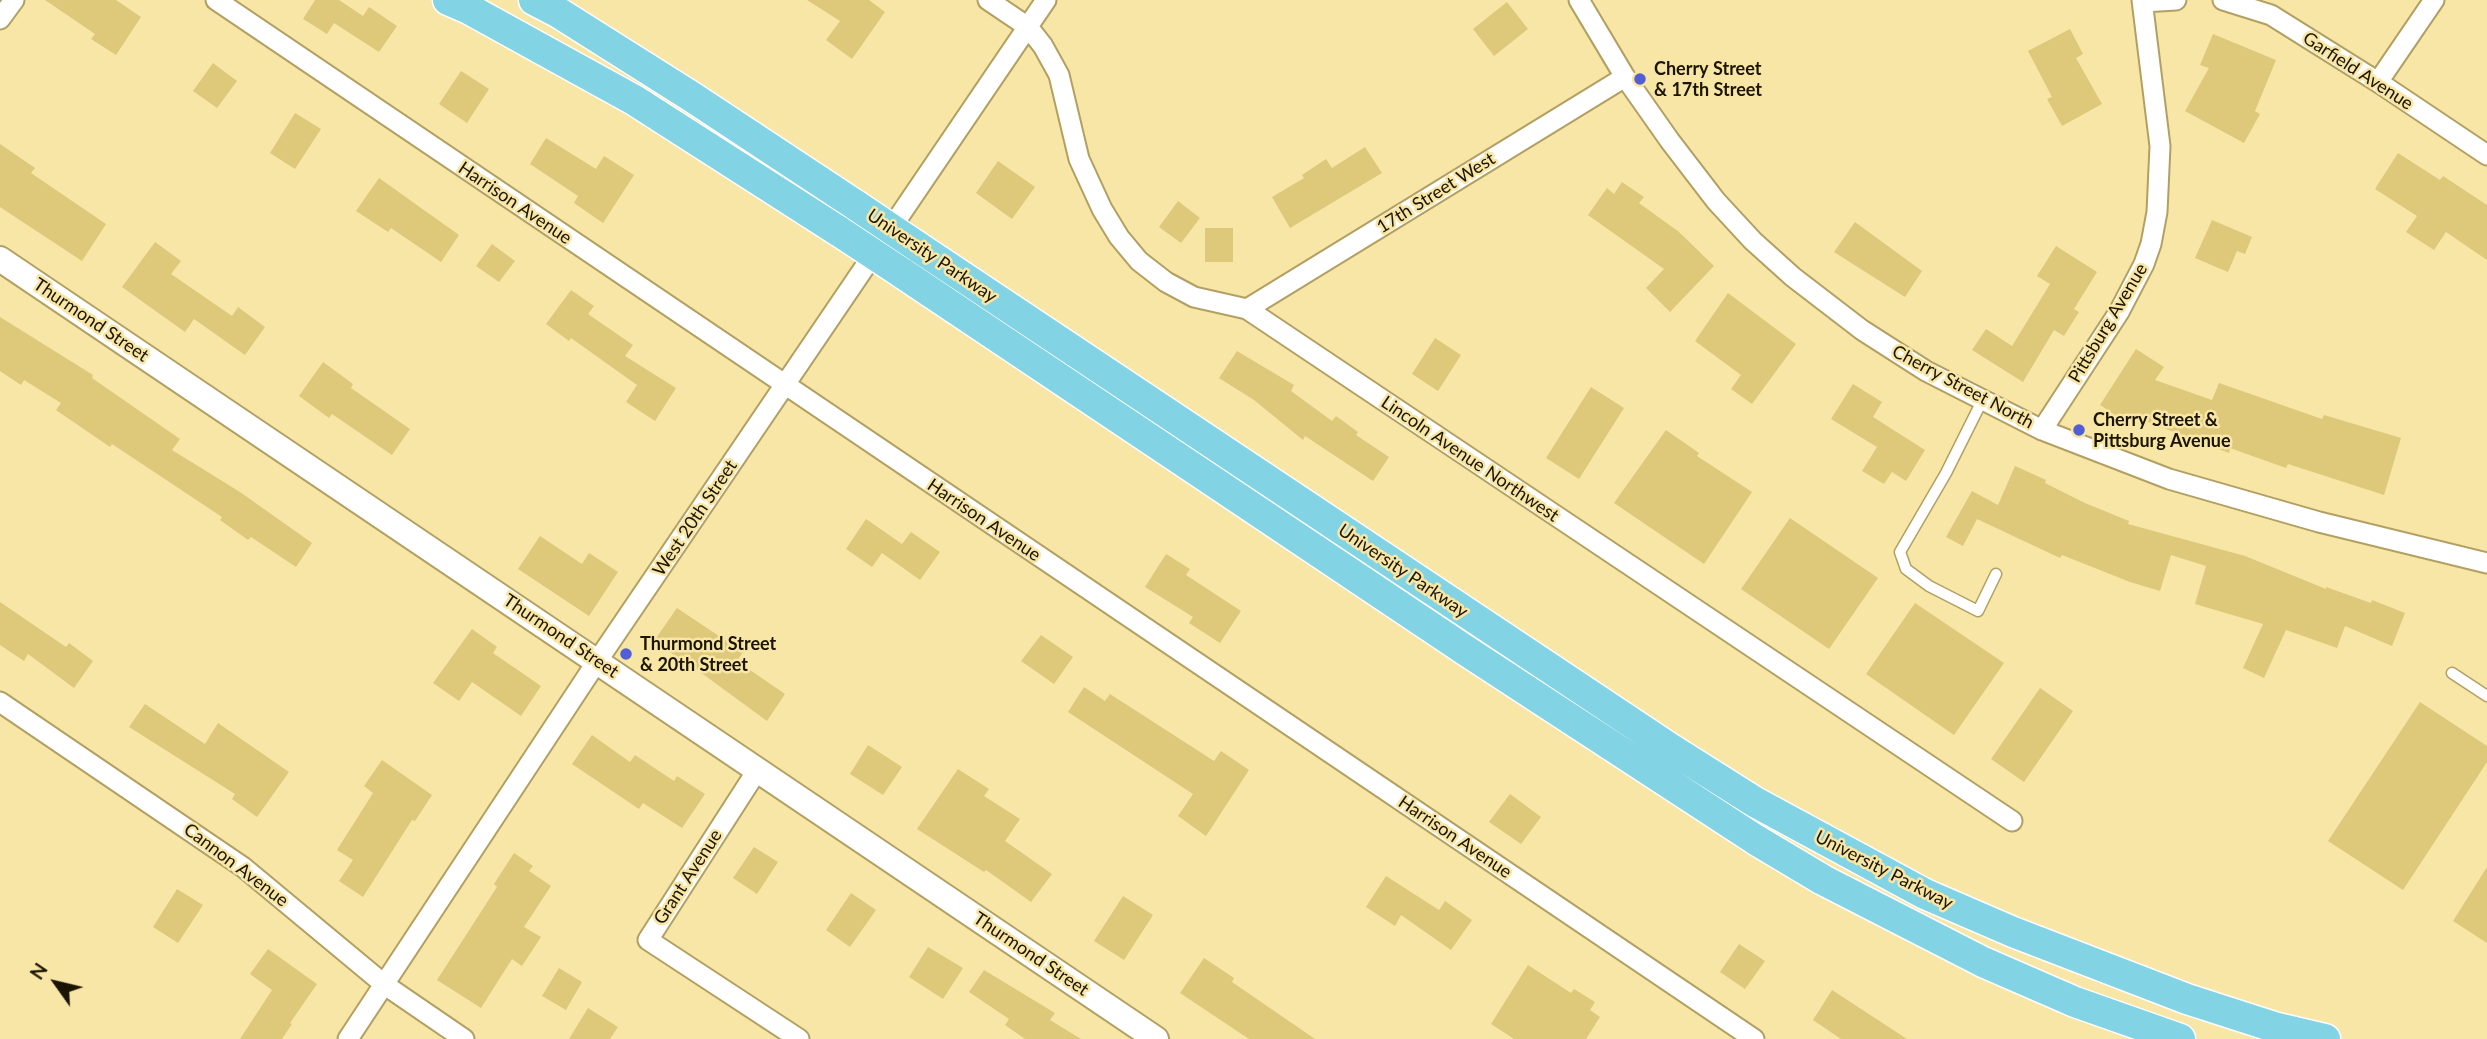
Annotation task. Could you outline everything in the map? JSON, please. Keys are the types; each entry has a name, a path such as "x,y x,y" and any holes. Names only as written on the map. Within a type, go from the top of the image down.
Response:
{"main road":[{"name":"University Parkway","path":"448,0 634,100 840,232 1468,652 1756,840 1823,880 1983,962 2076,1002 2180,1039"},
{"name":"University Parkway","path":"534,0 681,90 1671,750 1776,814 1925,894 2013,932 2187,999 2274,1027 2325,1039"}],"street":[{"path":"0,19 13,0"},
{"name":"Harrison Avenue","path":"216,0 1754,1039"},
{"path":"988,0 1028,27"},
{"name":"West 20th Street","path":"348,1039 598,660 1046,0"},
{"name":"Cherry Street North","path":"1579,0 1625,77 1716,201 1753,241 1793,277 1862,330 1926,371 2042,430 2169,479 2319,522 2487,563"},
{"path":"2142,1 2176,0"},
{"name":"Garfield Avenue","path":"2223,0 2271,15 2487,155"},
{"path":"2378,82 2434,0"},
{"name":"Pittsburg Avenue","path":"2042,430 2119,312 2144,264 2151,244 2157,212 2160,146 2142,1"},
{"name":"Lincoln Avenue Northwest","path":"1028,27 1043,46 1059,75 1079,159 1101,209 1139,261 1166,282 1194,297 1247,309 2012,821"},
{"name":"17th Street West","path":"1247,309 1625,77"},
{"name":"Thurmond Street","path":"0,259 1156,1039"},
{"name":"Cannon Avenue","path":"0,702 243,867 385,985 464,1039"},
{"name":"Grant Avenue","path":"758,769 649,940 799,1039"}],"lane":[{"path":"1983,400 1946,473 1900,552 1906,569 1930,586 1978,611 1996,574"},
{"path":"2452,673 2487,696"}],"building":[{"path":"45,0 116,0 141,17 116,55 91,39 95,34"},
{"path":"315,0 339,0 363,16 369,7 397,26 379,52 334,23 327,34 303,19"},
{"path":"807,0 869,0 885,12 852,59 826,40 840,21"},
{"path":"1507,2 1528,29 1494,56 1473,29"},
{"path":"2070,29 2083,54 2076,58 2102,104 2062,126 2047,99 2052,97 2028,51"},
{"path":"2213,34 2276,60 2255,111 2260,114 2244,143 2185,111 2209,68 2200,65"},
{"path":"213,63 237,81 217,108 193,91"},
{"path":"461,71 489,89 467,123 439,104"},
{"path":"295,113 321,129 295,169 270,153"},
{"path":"546,138 596,169 604,156 634,175 603,223 574,203 578,196 530,164"},
{"path":"0,144 35,168 31,173 106,224 82,261 0,207"},
{"path":"1365,147 1382,173 1290,228 1272,197 1304,178 1302,175 1326,159 1332,168"},
{"path":"2398,153 2440,180 2443,176 2487,205 2487,260 2446,232 2434,250 2406,232 2417,216 2375,189"},
{"path":"998,161 1035,187 1012,219 976,193"},
{"path":"379,178 459,235 441,262 391,228 388,232 356,211"},
{"path":"1622,182 1644,197 1639,203 1679,232 1714,266 1670,312 1646,288 1664,269 1588,215 1607,188 1614,194"},
{"path":"1178,201 1200,218 1181,243 1159,227"},
{"path":"2212,220 2252,237 2245,254 2237,251 2228,272 2195,258"},
{"path":"1855,222 1922,271 1905,297 1834,252"},
{"path":"1205,228 1233,228 1233,262 1205,262"},
{"path":"155,242 181,261 171,274 232,316 238,307 265,327 245,355 194,319 185,332 122,287"},
{"path":"492,244 515,261 499,282 476,266"},
{"path":"2056,246 2097,272 2074,309 2079,312 2064,336 2054,330 2023,382 1972,350 1986,329 2012,346 2050,284 2037,276"},
{"path":"571,290 594,306 588,314 633,345 625,356 676,388 655,421 626,402 637,385 571,338 569,341 546,324"},
{"path":"1728,293 1796,344 1752,404 1731,389 1741,375 1695,341"},
{"path":"0,317 93,375 92,378 180,439 172,450 240,492 312,543 296,567 251,537 248,540 220,520 222,517 56,410 61,403 24,380 21,385 0,371"},
{"path":"1435,338 1461,355 1438,391 1412,374"},
{"path":"2136,349 2164,367 2155,380 2212,400 2219,383 2322,419 2324,415 2401,438 2384,495 2288,464 2286,468 2230,448 2229,453 2132,416 2127,423 2100,405"},
{"path":"1237,351 1294,385 1291,391 1332,421 1336,416 1358,432 1356,435 1389,457 1373,481 1305,436 1303,440 1254,400 1219,378"},
{"path":"323,362 353,384 351,388 410,429 392,455 332,414 329,418 299,396"},
{"path":"1853,384 1882,402 1873,417 1925,450 1906,481 1892,472 1884,484 1862,471 1877,447 1831,419"},
{"path":"1591,387 1624,408 1579,479 1546,458"},
{"path":"1666,430 1699,453 1697,456 1752,492 1704,564 1614,503"},
{"path":"2015,466 2046,480 2045,483 2085,503 2129,521 2128,524 2245,556 2326,589 2371,603 2372,600 2405,613 2392,646 2345,626 2337,648 2286,630 2264,678 2243,668 2263,624 2195,604 2206,566 2171,555 2160,591 2062,555 2060,558 1977,519 1963,546 1946,537 1972,491 1998,505"},
{"path":"1790,518 1878,578 1829,649 1741,589"},
{"path":"866,519 902,544 911,532 940,552 920,580 882,553 872,567 846,549"},
{"path":"540,536 582,564 589,553 618,572 589,616 518,569"},
{"path":"1166,554 1190,569 1186,575 1241,611 1220,643 1189,623 1193,617 1145,587"},
{"path":"0,602 66,647 69,643 93,661 74,688 28,654 24,661 0,645"},
{"path":"1915,603 2004,663 1954,735 1866,674"},
{"path":"677,608 743,652 737,661 785,694 767,721 654,641"},
{"path":"472,629 497,647 493,653 541,686 521,716 472,682 459,701 433,683"},
{"path":"1041,635 1073,657 1054,684 1021,661"},
{"path":"1084,687 1105,701 1110,694 1214,761 1221,751 1249,770 1206,836 1178,816 1193,794 1068,712"},
{"path":"2040,688 2073,711 2024,782 1991,759"},
{"path":"2420,702 2487,746 2487,762 2403,890 2328,841"},
{"path":"145,704 205,744 218,723 289,772 257,817 232,799 235,794 129,727"},
{"path":"592,735 630,762 635,755 674,781 677,776 705,794 682,828 643,803 639,809 572,764"},
{"path":"868,745 902,767 883,795 850,774"},
{"path":"382,760 432,795 415,821 412,820 363,897 339,881 353,860 337,850 373,793 364,786"},
{"path":"958,769 989,789 984,796 1020,819 1005,841 1052,874 1031,902 986,870 984,872 917,829"},
{"path":"1510,794 1541,817 1521,844 1489,822"},
{"path":"754,847 778,862 757,894 733,878"},
{"path":"514,853 533,866 529,871 551,886 524,927 541,937 522,966 512,959 481,1008 437,980 497,887 494,884"},
{"path":"2487,867 2487,943 2453,921"},
{"path":"1386,876 1439,910 1445,901 1472,920 1451,950 1401,915 1395,926 1366,907"},
{"path":"177,889 203,905 178,943 153,927"},
{"path":"851,893 876,910 850,947 826,930"},
{"path":"1123,896 1153,915 1124,960 1094,941"},
{"path":"1739,944 1765,961 1745,989 1720,972"},
{"path":"928,947 963,968 943,999 909,977"},
{"path":"268,949 317,984 282,1039 240,1039 272,990 250,974"},
{"path":"1204,958 1234,978 1232,982 1315,1039 1249,1039 1180,993"},
{"path":"1528,965 1571,993 1574,989 1595,1002 1590,1010 1600,1017 1586,1039 1514,1039 1491,1024"},
{"path":"559,968 582,982 566,1010 542,996"},
{"path":"984,970 1055,1013 1050,1020 1081,1039 1025,1039 1005,1025 1009,1019 969,992"},
{"path":"1832,990 1907,1039 1841,1039 1813,1020"},
{"path":"588,1008 618,1027 610,1039 569,1039"}],"place":[{"name":"Cherry Street & 17th Street","path":"1640,79"},
{"name":"Cherry Street & Pittsburg Avenue","path":"2079,430"},
{"name":"Thurmond Street & 20th Street","path":"626,654"}]}
